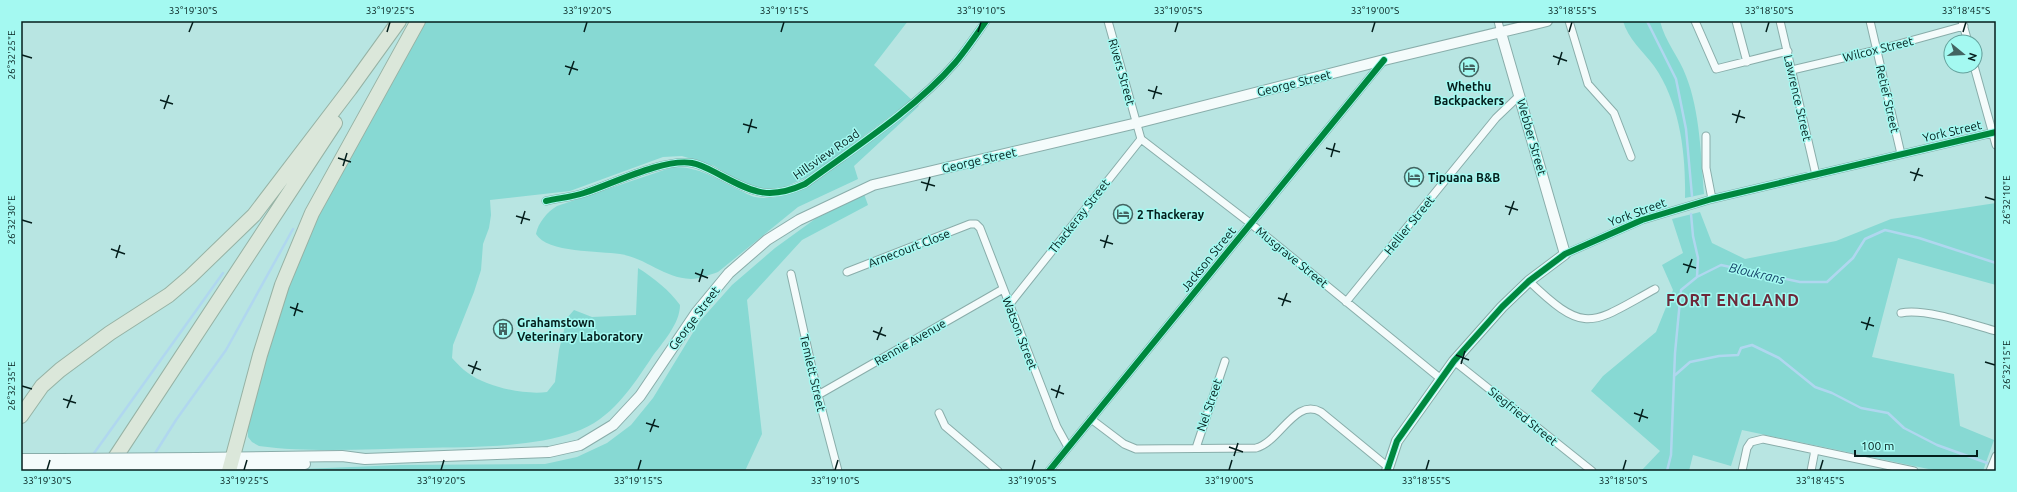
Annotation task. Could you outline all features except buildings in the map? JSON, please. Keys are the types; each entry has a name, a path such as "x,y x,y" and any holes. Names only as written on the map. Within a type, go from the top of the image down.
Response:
{"highway":[{"path":"21,416 42,386 60,370 110,333 169,295 190,277 254,215 350,89 399,21"},
{"path":"106,471 335,123 399,21"},
{"path":"232,465 260,355 282,285 300,239 312,213 418,21"}],"main road":[{"name":"George Street","path":"61,464 197,461 232,465 342,456 365,459 549,452 580,445 613,425 640,396 696,313 729,273 767,240 799,220 872,185 1137,124 1384,60 1547,21"},
{"name":"Webber Street","path":"1501,32 1565,254"},
{"name":"York Street","path":"1388,469 1398,441 1454,361 1502,307 1529,280 1565,254"},
{"path":"21,459 61,464"},
{"path":"21,469 61,464"}],"street":[{"name":"Hillsview Road","path":"546,201 584,193 678,162 691,163 705,167 735,183 764,194 776,194 796,188 805,184 887,124 934,84 955,63 986,21"},
{"name":"Rivers Street","path":"1108,21 1137,124"},
{"name":"Webber Street","path":"1498,21 1501,32"},
{"path":"1569,21 1588,84 1614,113 1631,156"},
{"path":"1695,21 1714,68 1717,69 1788,51"},
{"path":"1736,21 1747,62"},
{"name":"Lawrence Street","path":"1780,21 1816,175"},
{"name":"Retief Street","path":"1870,21 1878,50 1901,154"},
{"path":"1963,24 1966,34"},
{"name":"Wilcox Street","path":"1792,70 1878,50 1963,24"},
{"name":"Jackson Street","path":"1049,471 1384,60"},
{"path":"1976,74 1994,133 1996,145"},
{"name":"Hellier Street","path":"1346,302 1496,118 1520,94"},
{"path":"1137,124 1140,138"},
{"name":"York Street","path":"1565,254 1642,220 1712,199 1994,133"},
{"path":"1706,136 1706,168 1712,199"},
{"name":"Musgrave Street","path":"1140,138 1250,223 1441,379"},
{"name":"Thackeray Street","path":"1009,305 1140,138"},
{"name":"Watson Street","path":"970,224 976,224 984,234 1009,305 1057,427 1068,447"},
{"name":"Arnecourt Close","path":"847,272 970,224"},
{"name":"Temlett Street","path":"791,274 818,395 838,471"},
{"path":"1529,280 1552,303 1569,314 1574,317 1593,320 1603,317 1655,289"},
{"name":"Rennie Avenue","path":"818,395 1003,289"},
{"path":"1901,313 1910,311 1930,314 1996,330"},
{"name":"Nel Street","path":"1196,448 1196,441 1225,361"},
{"name":"Siegfried Street","path":"1454,361 1592,471"},
{"path":"1091,420 1124,444 1136,449 1262,446 1270,441 1297,413 1304,409 1312,408 1321,412 1388,469"},
{"path":"939,413 946,426 998,471"},
{"path":"1742,471 1747,448 1751,442 1762,439 1914,471"},
{"path":"1811,471 1815,450"},
{"path":"1990,471 1996,456"}],"shaded area":[{"path":"423,21 908,21 874,65 912,100 810,176 785,187 768,189 755,187 733,178 714,166 682,156 663,157 570,191 490,200 491,215 489,228 483,244 481,270 453,345 452,358 464,370 476,378 506,389 538,393 547,392 555,382 559,350 567,318 574,310 592,317 636,315 638,268 661,285 680,305 677,319 670,333 637,380 610,411 588,427 558,437 500,446 340,450 259,446 252,442 248,437 248,425 256,390 292,275 316,216"},
{"path":"1623,21 1660,21 1665,36 1683,69 1691,90 1697,119 1704,194 1685,198 1684,164 1680,129 1670,96 1663,80 1654,66 1628,34"},
{"path":"917,104 919,106 854,166 858,179 798,207 718,272 708,276 694,279 681,278 629,256 575,250 551,245 542,240 536,234 544,218 557,206 673,167 683,167 700,171 755,197 773,198 782,196 799,190 822,177"},
{"path":"864,194 868,205 802,240 747,300 762,434 745,471 251,471 400,465 545,464 577,457 607,443 631,425 653,398 700,321 732,285 775,248 815,219"},
{"path":"1996,203 1996,285 1898,258 1872,357 1954,374 1960,426 1994,440 1983,471 1938,471 1742,430 1731,466 1693,455 1689,471 1641,471 1660,451 1591,391 1603,376 1656,332 1673,290 1662,265 1683,253 1672,219 1700,212 1712,243 1745,259 1836,241 1891,219"}],"waterway":[{"path":"1647,21 1676,79 1686,129 1692,196"},
{"path":"1691,214 1693,236 1698,258 1697,277"},
{"path":"154,455 176,420 226,350 293,229"},
{"name":"Bloukrans","path":"1667,471 1671,455 1675,353 1681,290 1697,277 1721,265 1800,282 1827,282 1853,258 1865,239 1885,230 1919,238 1996,263"},
{"path":"92,456 223,273"},
{"path":"1674,376 1690,362 1719,356 1738,355 1741,348 1752,345 1779,358 1815,387 1832,393 1861,408 1888,413 1904,428 1937,445 1990,464"}],"cycle path":[{"path":"546,201 579,194 653,168 680,162 700,165 733,182 753,190 772,193 793,189 805,184 903,112 922,96 955,63 986,21"},
{"path":"1049,471 1384,60"},
{"path":"1387,471 1397,441 1454,361 1502,307 1529,281 1565,254 1642,220 1712,199 1996,132"}],"place":[{"name":"Whethu Backpackers","path":"1469,67"},
{"name":"Tipuana B&B","path":"1414,177"},
{"name":"2 Thackeray","path":"1123,214"},
{"name":"Grahamstown Veterinary Laboratory","path":"503,329"}],"district":[{"name":"FORT ENGLAND","path":"1733,300"}]}
